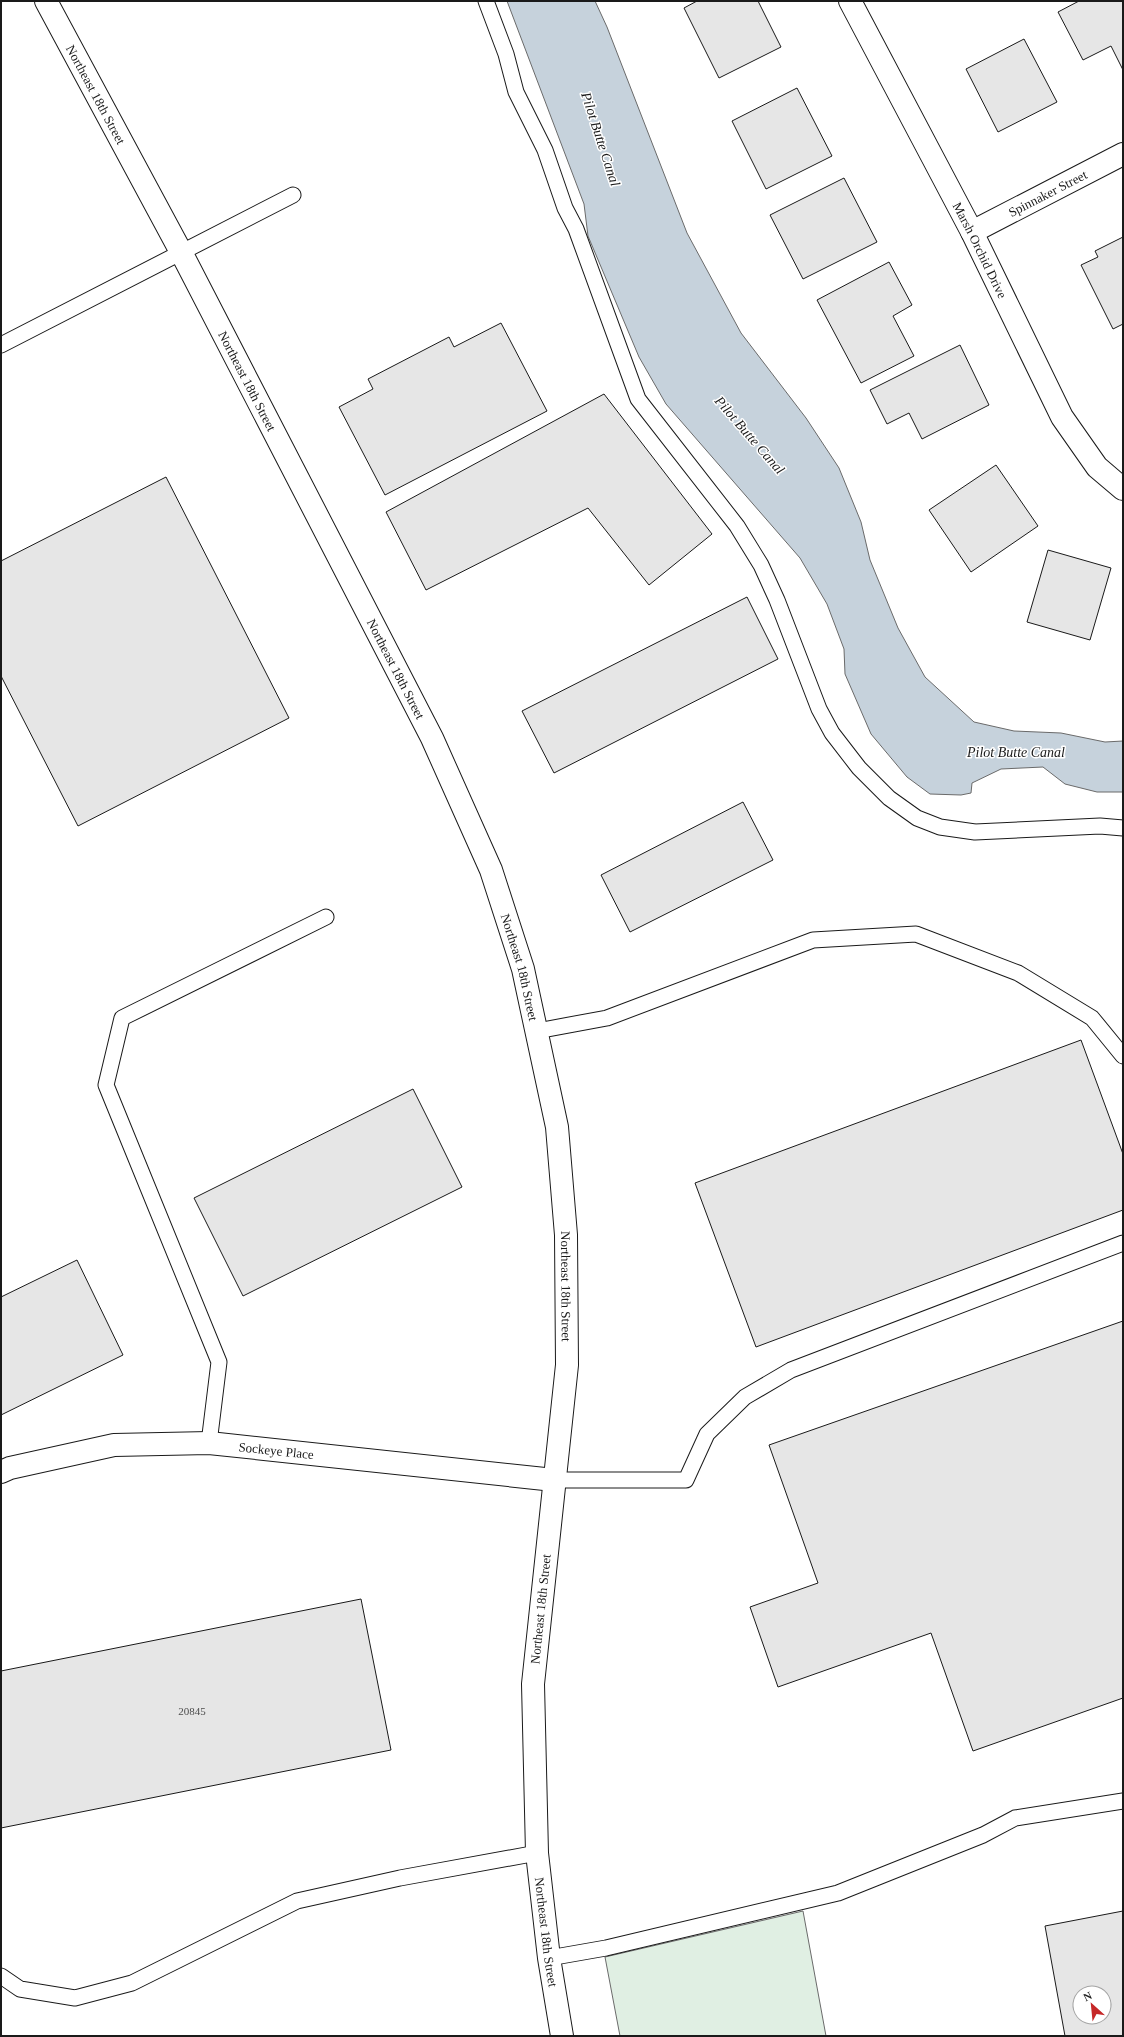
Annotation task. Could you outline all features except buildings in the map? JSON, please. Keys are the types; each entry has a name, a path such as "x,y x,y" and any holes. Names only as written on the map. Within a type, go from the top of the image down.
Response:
{"street":[{"name":"Northeast 18th Street","path":"46,1 181,252 432,738 491,870 523,969 557,1127 566,1235 568,1365 554,1480 533,1684 537,1853 549,1958 562,2036"},
{"name":"Marsh Orchid Drive","path":"850,1 972,232 1062,417 1097,467 1123,489"},
{"name":"Spinnaker Street","path":"972,232 1123,154"},
{"name":"Sockeye Place","path":"1,1472 10,1468 114,1445 209,1443 554,1480"}],"lane":[{"path":"486,1 506,54 516,92 545,150 564,208 576,229 638,398 733,521 761,565 777,600 819,709 832,733 859,768 889,798 917,818 940,827 975,832 1100,826 1123,828"},
{"path":"1,345 293,195"},
{"path":"209,1443 219,1362 106,1085 122,1018 326,917"},
{"path":"537,1031 607,1018 813,940 916,934 1018,973 1092,1018 1123,1056"},
{"path":"554,1480 686,1480 707,1434 745,1397 791,1370 1123,1242"},
{"path":"549,1958 606,1948 838,1893 983,1835 1015,1818 1123,1801"},
{"path":"1,1976 20,1989 75,1998 132,1983 297,1901 400,1878 537,1853"}],"green space":[{"path":"803,1911 826,2036 620,2036 605,1957"}],"water":[{"name":"Pilot Butte Canal","path":"507,1 595,1 607,27 687,233 741,333 806,418 839,468 861,522 870,560 898,628 925,677 974,722 1014,731 1061,733 1105,742 1123,741 1123,792 1097,792 1065,784 1043,767 1001,769 972,783 971,793 961,795 930,794 907,777 871,734 845,674 844,649 827,604 800,558 666,404 639,357 588,236 584,204"}]}
